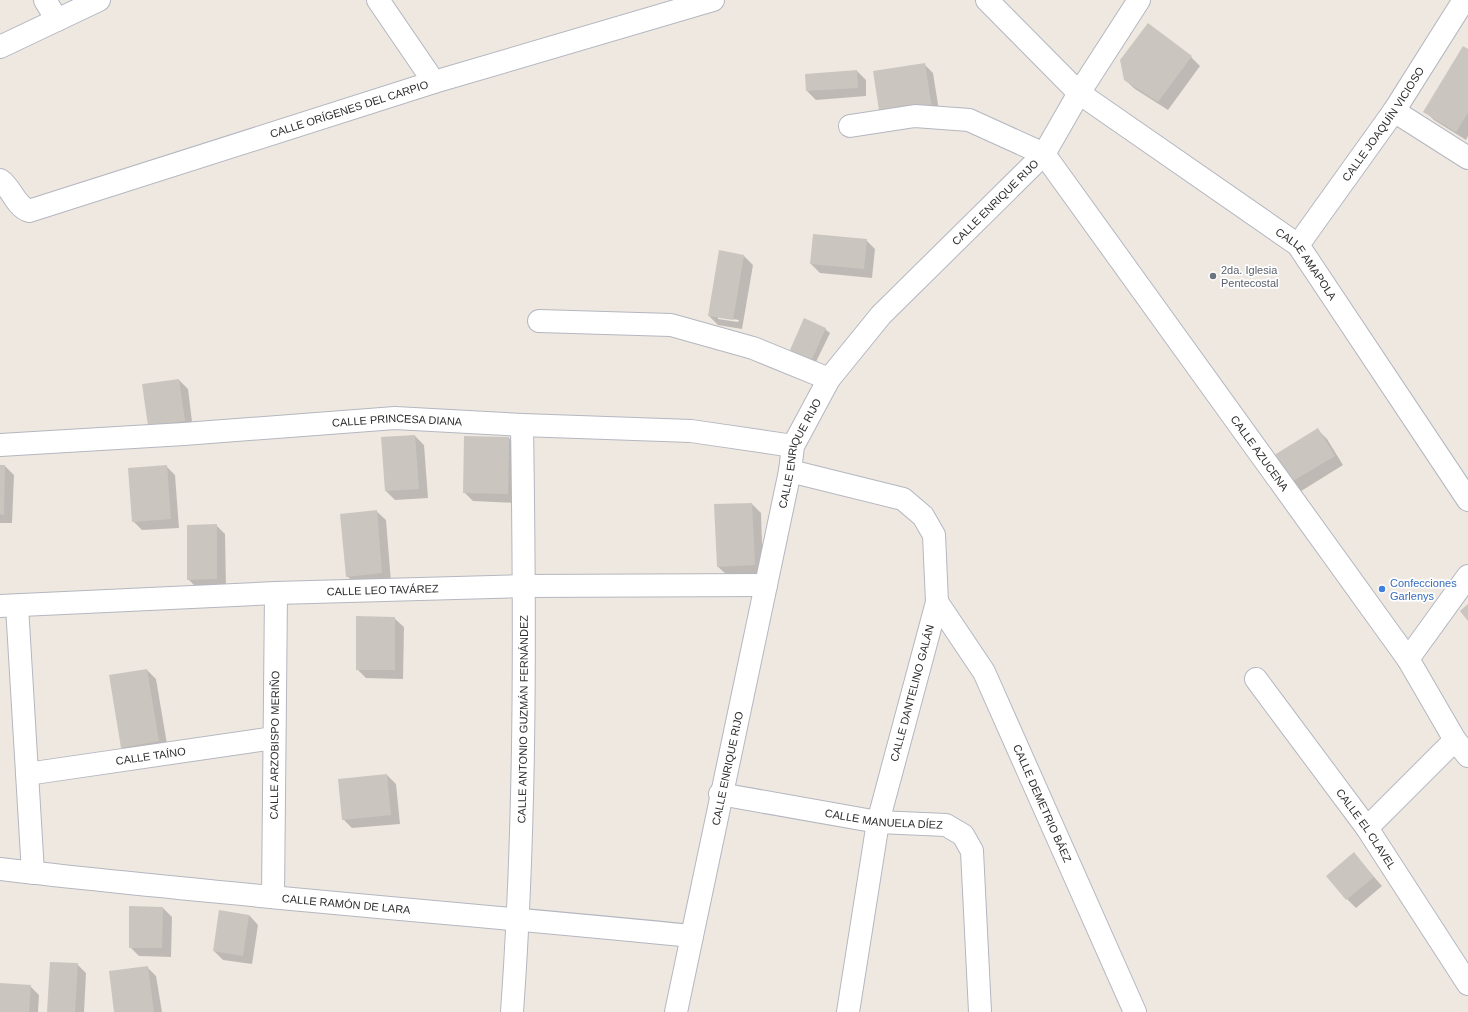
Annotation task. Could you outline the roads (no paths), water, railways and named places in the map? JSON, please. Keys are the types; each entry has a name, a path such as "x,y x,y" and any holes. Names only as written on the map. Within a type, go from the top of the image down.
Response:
{"street":[{"path":"45,0 57,20"},
{"path":"0,47 100,0"},
{"path":"378,0 434,82"},
{"name":"CALLE ORÍGENES DEL CARPIO","path":"0,180 5,184 22,208 29,211 434,82 713,0"},
{"name":"CALLE AMAPOLA","path":"987,0 1080,93 1298,245 1468,500"},
{"name":"CALLE ENRIQUE RIJO","path":"676,1012 720,794 790,470 793,446 829,379 881,315 1044,154 1080,93 1139,0"},
{"name":"CALLE JOAQUÍN VICIOSO","path":"1298,245 1394,110 1464,0"},
{"path":"1394,110 1468,158"},
{"path":"850,126 915,116 969,120 1044,154"},
{"name":"CALLE AZUCENA","path":"1044,154 1408,659 1462,748"},
{"path":"539,321 671,325 753,348 829,379"},
{"name":"CALLE PRINCESA DIANA","path":"0,445 184,434 395,418 522,425 691,431 793,446"},
{"name":"CALLE ANTONIO GUZMÁN FERNÁNDEZ","path":"512,1012 519,919 524,586 522,425"},
{"name":"CALLE DANTELINO GALÁN","path":"790,470 903,499 923,516 934,535 937,602 878,822 848,1012"},
{"path":"1408,659 1468,576"},
{"name":"CALLE LEO TAVÁREZ","path":"8,606 276,593 524,586 766,585"},
{"name":"CALLE ARZOBISPO MERIÑO","path":"273,897 276,593"},
{"name":"CALLE DEMETRIO BÁEZ","path":"937,602 984,672 1135,1012"},
{"path":"8,606 27,774 33,873"},
{"name":"CALLE EL CLAVEL","path":"1256,679 1367,828 1468,984"},
{"name":"CALLE TAÍNO","path":"27,774 274,738"},
{"path":"1367,828 1462,748"},
{"name":"CALLE MANUELA DÍEZ","path":"720,794 878,822 946,825 963,835 972,851 980,1012"},
{"name":"CALLE RAMÓN DE LARA","path":"0,869 273,897 692,936"}],"place":[{"name":"2da. Iglesia Pentecostal","path":"1213,276"},
{"name":"Confecciones Garlenys","path":"1382,589"}]}
